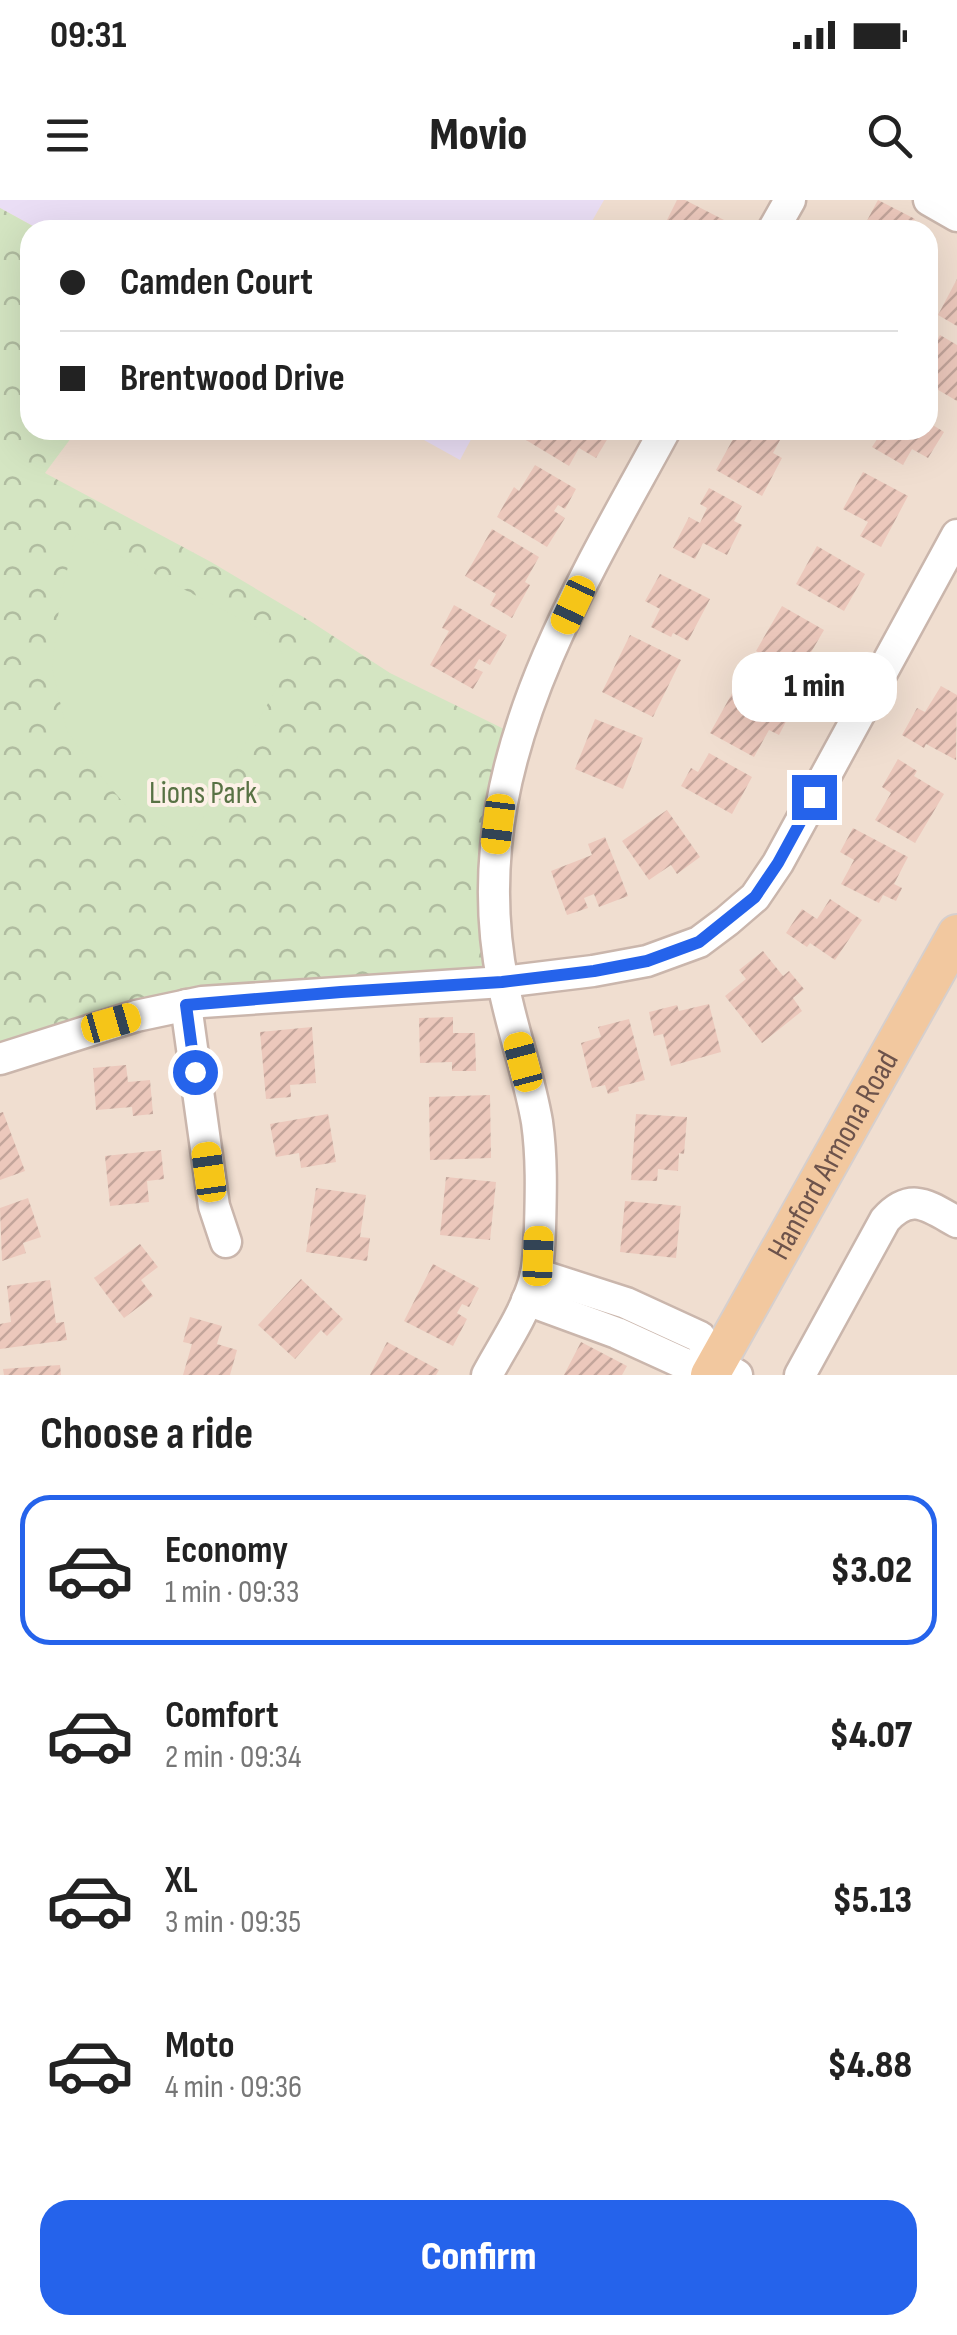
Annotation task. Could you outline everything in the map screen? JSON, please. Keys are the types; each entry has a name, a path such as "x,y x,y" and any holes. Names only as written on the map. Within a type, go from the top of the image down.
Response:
{"main road":[{"name":"Hanford Armona Road","path":"721,1371 957,934"}],"street":[{"path":"929,200 957,216"},
{"path":"487,1375 531,1287 538,1256 541,1197 536,1121 502,982 494,906 502,800 518,730 540,676 590,570 660,440"},
{"path":"0,1059 85,1030 186,1005 502,982 594,971 647,961 699,942 755,897 778,863 957,534"},
{"path":"186,1005 214,1206 226,1242"},
{"path":"800,1375 894,1210 917,1203 957,1222"},
{"path":"531,1287 626,1303 700,1338 721,1371"}],"shaded area":[{"path":"0,200 957,200 957,1375 0,1375"},
{"path":"0,200 604,200 593,220 22,220 0,208"},
{"path":"424,440 471,440 460,460"}],"green space":[{"name":"Lions Park","path":"0,208 22,220 20,440 70,440 45,473 211,562 390,673 510,732 485,970 159,999 0,1061"},
{"path":"76,533 275,637 288,668 191,839 128,808 67,731 52,668 60,600"}],"building":[{"path":"677,200 685,200 724,220 667,220"},
{"path":"878,200 915,219 914,220 867,220"},
{"path":"957,279 957,326 938,315"},
{"path":"940,335 957,345 957,401 938,390"},
{"path":"938,428 944,432 928,458 912,449 903,465 872,447 877,440 938,440"},
{"path":"526,440 607,440 596,458 579,448 569,466"},
{"path":"732,440 780,440 773,453 782,458 762,496 716,470"},
{"path":"535,465 576,489 565,509 558,505 554,511 565,518 547,547 497,517 514,487 519,491"},
{"path":"863,472 908,496 881,547 860,536 868,522 843,509"},
{"path":"709,488 742,506 734,521 742,525 727,555 703,543 695,559 673,548 689,517 700,523 707,508 700,504"},
{"path":"492,529 539,557 525,582 530,585 512,618 490,605 496,594 465,576"},
{"path":"817,546 865,574 844,611 796,584"},
{"path":"660,574 710,599 688,641 651,627 660,609 645,601"},
{"path":"454,605 507,635 490,665 479,659 474,668 483,672 473,689 430,665 449,631 442,628"},
{"path":"782,606 824,630 810,654 821,661 805,689 783,676 787,669 756,651"},
{"path":"630,635 681,660 653,717 602,692"},
{"path":"739,681 792,710 779,735 769,730 754,757 710,733"},
{"path":"941,686 957,695 956,760 902,735 917,708 925,712"},
{"path":"595,719 643,738 623,789 575,769"},
{"path":"709,753 752,777 732,814 681,786 691,768 698,772"},
{"path":"898,759 917,771 914,776 944,794 915,843 875,820 891,793 882,787"},
{"path":"667,810 700,857 677,874 671,865 649,880 622,841"},
{"path":"853,828 908,857 894,884 902,888 896,901 883,895 879,903 841,884 854,860 840,852"},
{"path":"605,837 628,896 599,907 594,894 584,898 588,908 567,915 551,871 592,855 588,844"},
{"path":"830,899 862,920 835,960 786,933 802,909 817,919"},
{"path":"763,951 783,976 789,971 804,989 793,998 802,1011 762,1043 725,996 746,979 739,970"},
{"path":"709,1004 721,1052 671,1066 663,1034 654,1036 649,1012 677,1005 679,1011"},
{"path":"453,1017 453,1033 475,1033 476,1071 452,1071 452,1062 420,1063 419,1018"},
{"path":"629,1019 645,1080 618,1087 619,1091 608,1094 605,1085 592,1088 581,1043 601,1037 598,1027"},
{"path":"312,1027 316,1083 290,1085 291,1097 266,1099 260,1032"},
{"path":"126,1065 128,1082 150,1080 153,1114 133,1116 132,1107 96,1110 93,1068"},
{"path":"490,1095 491,1158 430,1160 429,1097"},
{"path":"3,1112 25,1171 0,1180 0,1113"},
{"path":"328,1114 336,1162 301,1168 299,1153 276,1157 270,1124"},
{"path":"636,1114 687,1117 684,1154 679,1153 678,1171 658,1169 657,1181 631,1180"},
{"path":"161,1150 164,1179 147,1181 149,1202 110,1206 105,1156"},
{"path":"446,1177 496,1182 490,1240 440,1235"},
{"path":"316,1188 366,1195 360,1237 370,1238 367,1261 306,1252"},
{"path":"28,1198 41,1237 23,1243 26,1253 2,1261 0,1208"},
{"path":"625,1201 681,1206 676,1258 620,1252"},
{"path":"140,1244 158,1267 141,1280 153,1296 124,1318 94,1278"},
{"path":"433,1264 479,1288 469,1307 462,1304 457,1313 467,1319 453,1346 404,1321"},
{"path":"301,1279 343,1319 327,1336 321,1330 295,1359 258,1325"},
{"path":"50,1280 56,1323 64,1322 67,1340 0,1349 0,1324 11,1322 7,1286"},
{"path":"190,1317 222,1326 217,1344 237,1350 230,1375 183,1375 192,1344 183,1342"},
{"path":"387,1342 439,1370 436,1375 370,1375"},
{"path":"581,1342 627,1366 622,1375 564,1375"},
{"path":"60,1365 61,1375 4,1375 3,1369"}],"route":[{"path":"195,1072 186,1005 502,982 594,971 647,961 699,942 755,897 814,797"}]}
